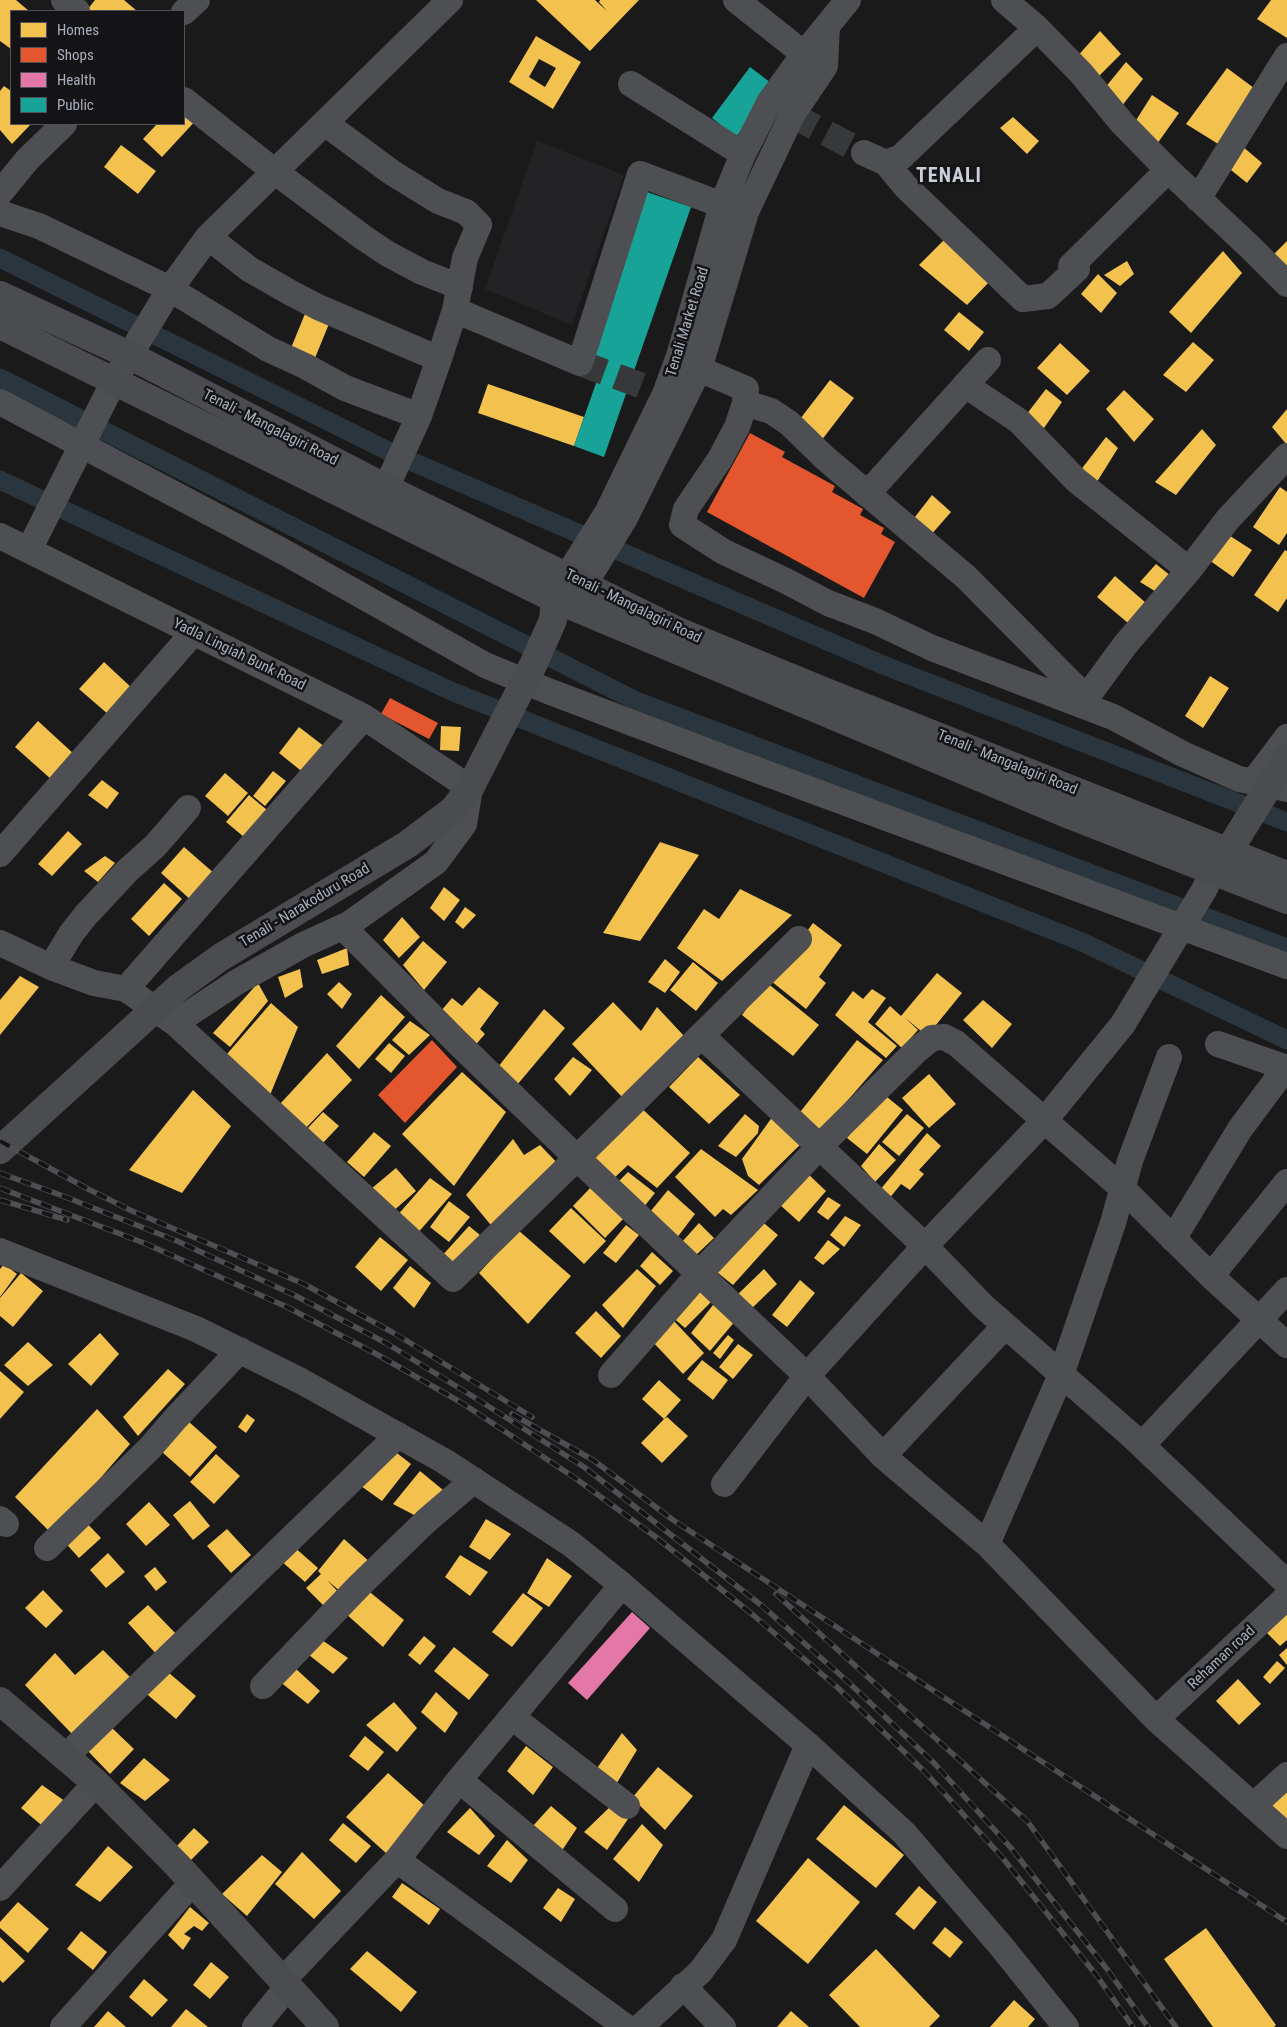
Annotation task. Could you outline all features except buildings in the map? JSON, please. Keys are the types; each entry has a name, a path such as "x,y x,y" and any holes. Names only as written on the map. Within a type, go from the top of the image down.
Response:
{"main road":[{"name":"Tenali - Mangalagiri Road","path":"0,295 133,349 391,478 572,588"},
{"name":"Tenali - Mangalagiri Road","path":"0,324 110,390 572,588"},
{"path":"572,588 723,660 1072,816 1220,863 1287,875"},
{"name":"Tenali - Narakoduru Road","path":"0,1150 178,988 221,957 408,844 447,814 475,777 572,588"},
{"path":"1220,863 1286,751"},
{"path":"1220,863 1287,900"},
{"path":"0,1700 96,1783 193,1882 325,2027"}],"street":[{"path":"64,0 76,10"},
{"path":"29,550 110,390 133,349 166,296 208,237 450,0"},
{"path":"736,0 804,54"},
{"name":"Tenali Market Road","path":"572,588 616,516 666,395 722,205 743,154 770,102 804,54 848,0"},
{"path":"1004,0 1037,28 1081,73 1122,123 1168,170 1287,284"},
{"name":"Tenali Market Road","path":"666,395 699,369 746,212 792,115 825,66 827,26"},
{"path":"1037,28 901,157 875,158 1023,299 1048,296 1168,170"},
{"path":"1198,199 1287,56"},
{"path":"631,84 743,154"},
{"path":"185,101 334,217 388,254 422,272 458,298 580,363 640,174 722,205"},
{"path":"770,102 792,115"},
{"path":"326,123 392,172 438,201 466,212 479,225 465,258 458,298 439,359 416,421 391,478"},
{"path":"0,193 27,160 63,125"},
{"path":"0,213 39,226 166,296 268,349 416,421"},
{"path":"208,237 249,269 318,307 439,359"},
{"path":"867,494 988,360"},
{"path":"699,369 746,389 745,403 737,427 720,459 686,509 682,525 724,552 784,580 828,604 876,621 932,648 1083,701 1183,754 1239,780 1287,789"},
{"path":"965,385 1019,421 1076,480 1189,570"},
{"path":"0,402 85,439 485,665 721,757 1287,966"},
{"path":"745,403 771,411 789,423 825,458 966,576 1083,701"},
{"path":"1083,701 1125,645 1189,570 1228,519 1278,480 1287,456"},
{"name":"Yadla Lingiah Bunk Road","path":"0,536 364,717 475,777"},
{"path":"0,854 194,632"},
{"path":"126,990 364,717"},
{"path":"1253,782 1286,751"},
{"path":"175,1023 237,982 303,945 343,927 436,862 464,824 475,777"},
{"path":"51,967 71,934 85,916 128,870 155,846 188,808"},
{"path":"724,1484 807,1376 925,1246 1045,1120 1123,1024 1220,863"},
{"path":"343,927 457,1042 807,1376 883,1456 987,1544 1156,1719 1287,1836"},
{"path":"0,943 51,967 94,983 126,990 175,1023 453,1279 799,939"},
{"path":"702,1036 925,1246 983,1306 1142,1445 1287,1584"},
{"path":"611,1375 699,1274 820,1146 917,1050 932,1038 944,1037 956,1043 1123,1189 1211,1276 1287,1345"},
{"path":"1173,1239 1240,1129 1286,1067 1218,1044"},
{"path":"987,1544 1062,1375 1123,1189 1130,1162 1169,1057"},
{"path":"1211,1276 1287,1182"},
{"path":"0,1251 196,1329 302,1381 444,1461 571,1544 622,1585 808,1746 904,1833 1001,1946 1066,2027"},
{"path":"1142,1445 1287,1290"},
{"path":"883,1456 1005,1326"},
{"path":"48,1548 150,1448 240,1350"},
{"path":"65,1756 398,1435"},
{"path":"263,1686 426,1521 474,1480"},
{"path":"255,2027 285,1983 397,1860 460,1780 622,1585"},
{"name":"Rehaman road","path":"1156,1719 1287,1597"},
{"path":"512,1717 627,1806"},
{"path":"640,2027 700,1972 724,1940 808,1746"},
{"path":"1253,1806 1287,1776"},
{"path":"460,1780 615,1909"},
{"path":"0,1888 96,1783"},
{"path":"397,1860 626,2027"},
{"path":"62,2027 193,1882"},
{"path":"683,1986 723,2027"}],"shaded area":[{"path":"537,141 624,175 572,325 485,289"}],"waterway":[{"path":"0,258 392,453 883,665 1287,822"},
{"path":"0,378 636,701 1287,948"},
{"path":"0,480 451,691 1082,942 1287,1040"}],"tunnel":[{"path":"792,115 864,153"},
{"path":"580,363 651,389"}],"railway":[{"path":"0,1141 132,1211 304,1284 392,1332 532,1417"},
{"path":"0,1173 177,1241 294,1295 386,1343 584,1467 761,1605 846,1680 934,1763 1011,1848 1107,1969 1148,2027"},
{"path":"0,1188 144,1243 287,1307 378,1355 462,1403 575,1478 657,1538 752,1614 838,1688 925,1772 1001,1856 1097,1976 1133,2027"},
{"path":"0,1200 67,1220"},
{"path":"512,1414 593,1460 673,1520 1287,1922"},
{"path":"776,1594 1028,1822 1176,2027"}],"district":[{"name":"TENALI","path":"949,177"}]}
